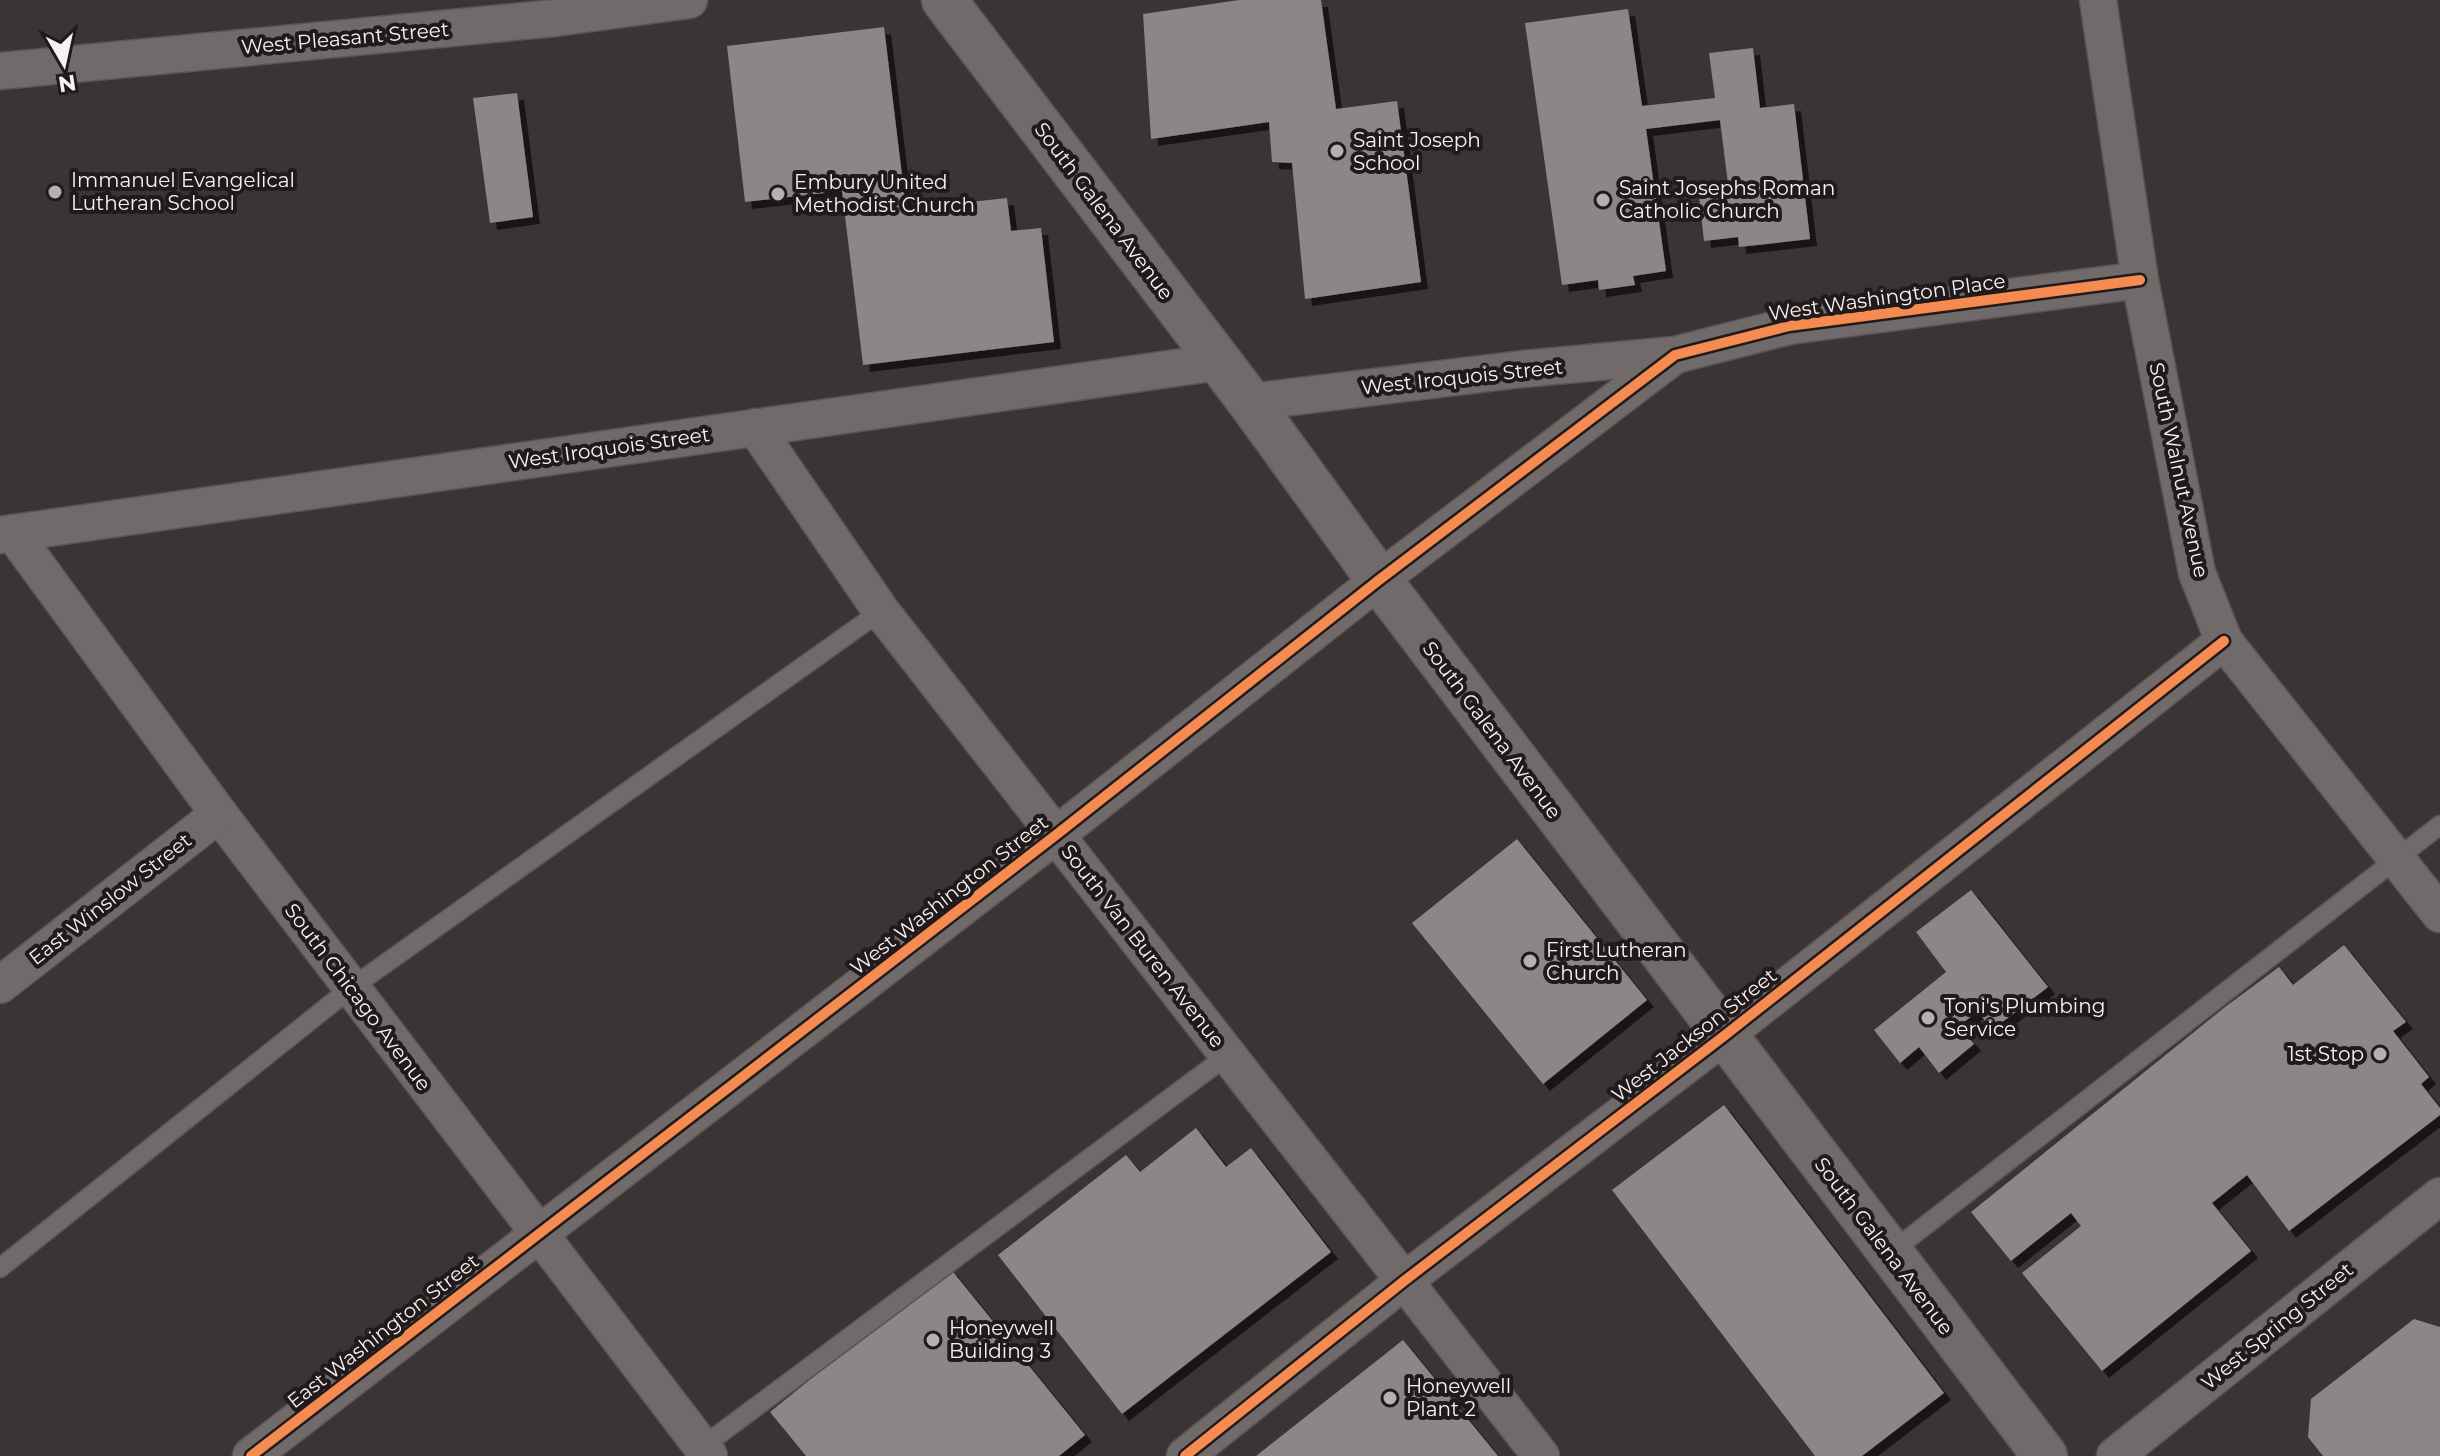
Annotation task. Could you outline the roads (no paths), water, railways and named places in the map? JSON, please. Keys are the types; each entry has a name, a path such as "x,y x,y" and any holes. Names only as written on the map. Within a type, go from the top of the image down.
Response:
{"main road":[{"name":"South Galena Avenue","path":"944,0 1250,402 1379,580 2045,1456"}],"street":[{"name":"West Pleasant Street","path":"0,71 555,18 689,0"},
{"name":"South Walnut Avenue","path":"2098,0 2140,280 2197,573 2224,641 2440,914"},
{"name":"West Washington Place","path":"1379,580 1675,355 1789,326 2140,280"},
{"name":"West Iroquois Street","path":"1250,402 1522,369 1675,355"},
{"name":"West Iroquois Street","path":"6,534 1218,362"},
{"name":"South Van Buren Avenue","path":"755,427 881,611 1541,1456"},
{"name":"South Chicago Avenue","path":"6,534 706,1452"},
{"name":"West Washington Street","path":"537,1234 1056,835 1379,580"},
{"name":"West Jackson Street","path":"1185,1456 1404,1281 1724,1036 2224,641"},
{"name":"East Winslow Street","path":"0,985 219,814"},
{"name":"West Spring Street","path":"2115,1456 2440,1196"},
{"name":"East Washington Street","path":"251,1456 537,1234"}],"lane":[{"path":"0,1268 351,988 881,611"},
{"path":"1890,1253 2440,825"},
{"path":"706,1452 1228,1055"}],"place":[{"name":"Saint Joseph School","path":"1337,151"},
{"name":"Immanuel Evangelical Lutheran School","path":"55,192"},
{"name":"Embury United Methodist Church","path":"778,194"},
{"name":"Saint Josephs Roman Catholic Church","path":"1603,200"},
{"name":"First Lutheran Church","path":"1530,961"},
{"name":"Toni's Plumbing Service","path":"1928,1018"},
{"name":"1st Stop","path":"2380,1054"},
{"name":"Honeywell Building 3","path":"933,1340"},
{"name":"Honeywell Plant 2","path":"1390,1398"}]}
